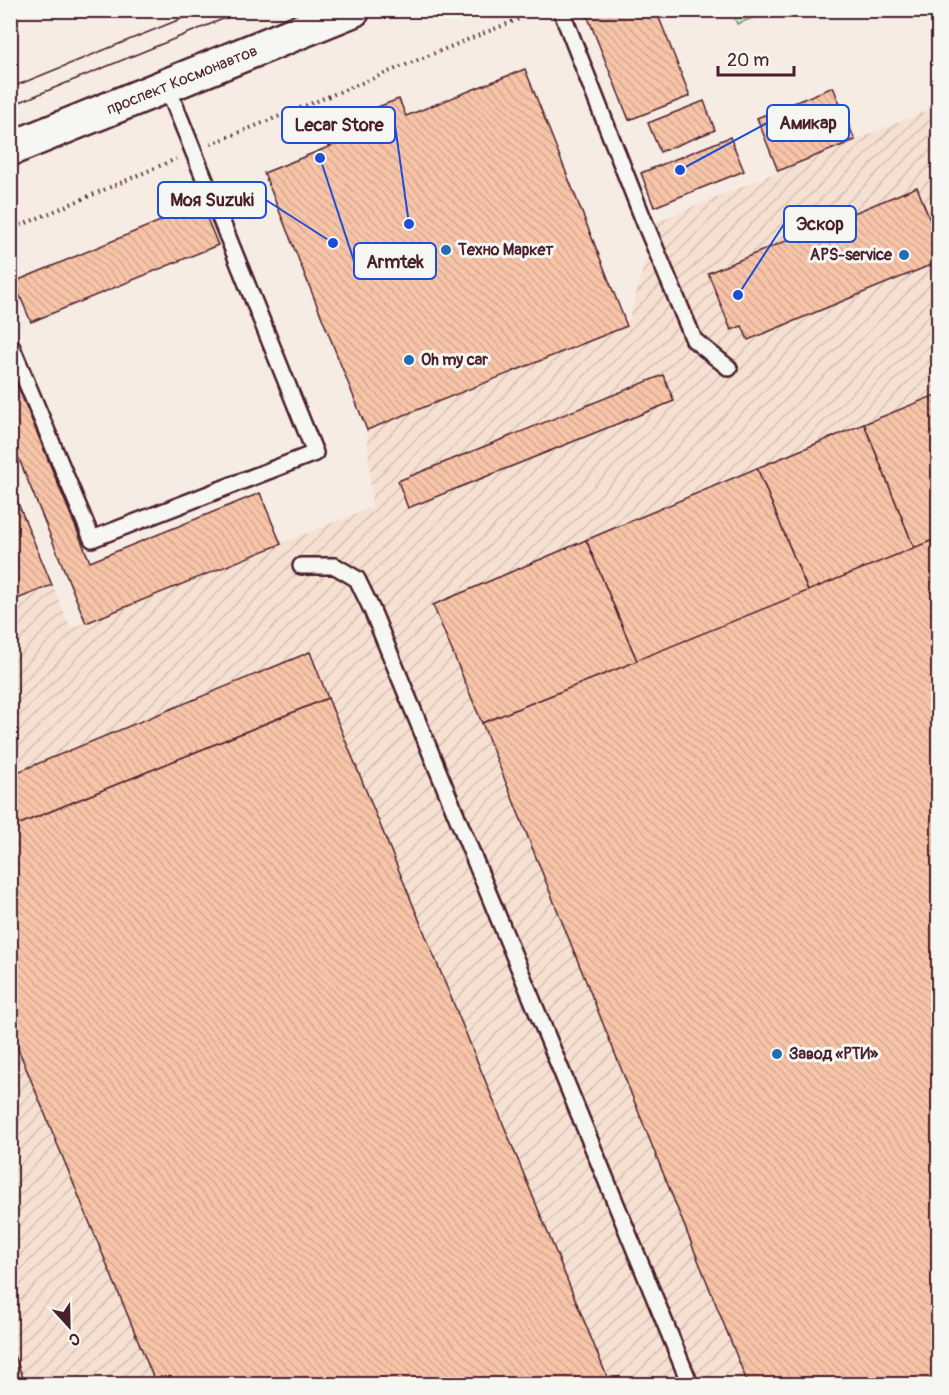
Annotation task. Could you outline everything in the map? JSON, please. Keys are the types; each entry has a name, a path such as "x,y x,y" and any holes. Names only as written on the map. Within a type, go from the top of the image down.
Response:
{"main road":[{"name":"проспект Космонавтов","path":"10,150 353,10"}],"lane":[{"path":"561,10 646,226 694,340 729,368"},
{"path":"10,343 92,539 315,453 168,86"},
{"path":"301,566 335,566 357,579 372,610 690,1384"}],"path":[{"path":"10,230 194,151 541,10"}],"shaded area":[{"path":"938,106 938,1384 26,1384 10,1346 10,602 52,585 71,628 372,507 367,430 627,327 656,222"}],"green space":[{"path":"732,11 770,11 737,24"}],"building":[{"path":"599,10 656,10 690,96 629,120 587,15"},
{"name":"Техно Маркет","path":"525,69 627,326 367,430 264,173 378,127 372,109 399,99 406,116"},
{"path":"833,87 855,140 778,171 757,118"},
{"path":"704,101 715,130 660,152 648,123"},
{"path":"730,137 744,171 654,207 641,173"},
{"path":"917,187 938,241 938,262 748,340 742,326 731,330 708,273"},
{"path":"201,204 218,245 31,322 14,282"},
{"path":"10,367 90,562 260,493 281,544 86,623 10,437"},
{"path":"663,375 674,401 408,508 398,481"},
{"path":"938,394 938,538 914,548 864,424"},
{"path":"864,424 914,548 808,591 757,468"},
{"path":"757,468 808,591 637,661 586,540"},
{"path":"10,484 52,585 10,602"},
{"name":"Завод «РТИ»","path":"938,538 938,1384 748,1384 482,723"},
{"path":"586,540 637,661 482,723 433,605"},
{"path":"310,652 328,698 10,828 10,775"},
{"path":"328,698 610,1384 156,1384 10,1029 10,828"},
{"path":"10,1346 26,1384 10,1384"}],"tram line":[{"path":"10,88 203,10"},
{"path":"10,106 245,10"}],"place":[{"name":"Armtek","path":"320,158"},
{"name":"Амикар","path":"680,170"},
{"name":"Lecar Store","path":"409,224"},
{"name":"Моя Suzuki","path":"333,243"},
{"name":"Техно Маркет","path":"446,250"},
{"name":"APS-service","path":"904,255"},
{"name":"Эскор","path":"738,295"},
{"name":"Oh my car","path":"409,360"},
{"name":"Завод «РТИ»","path":"777,1054"}]}
